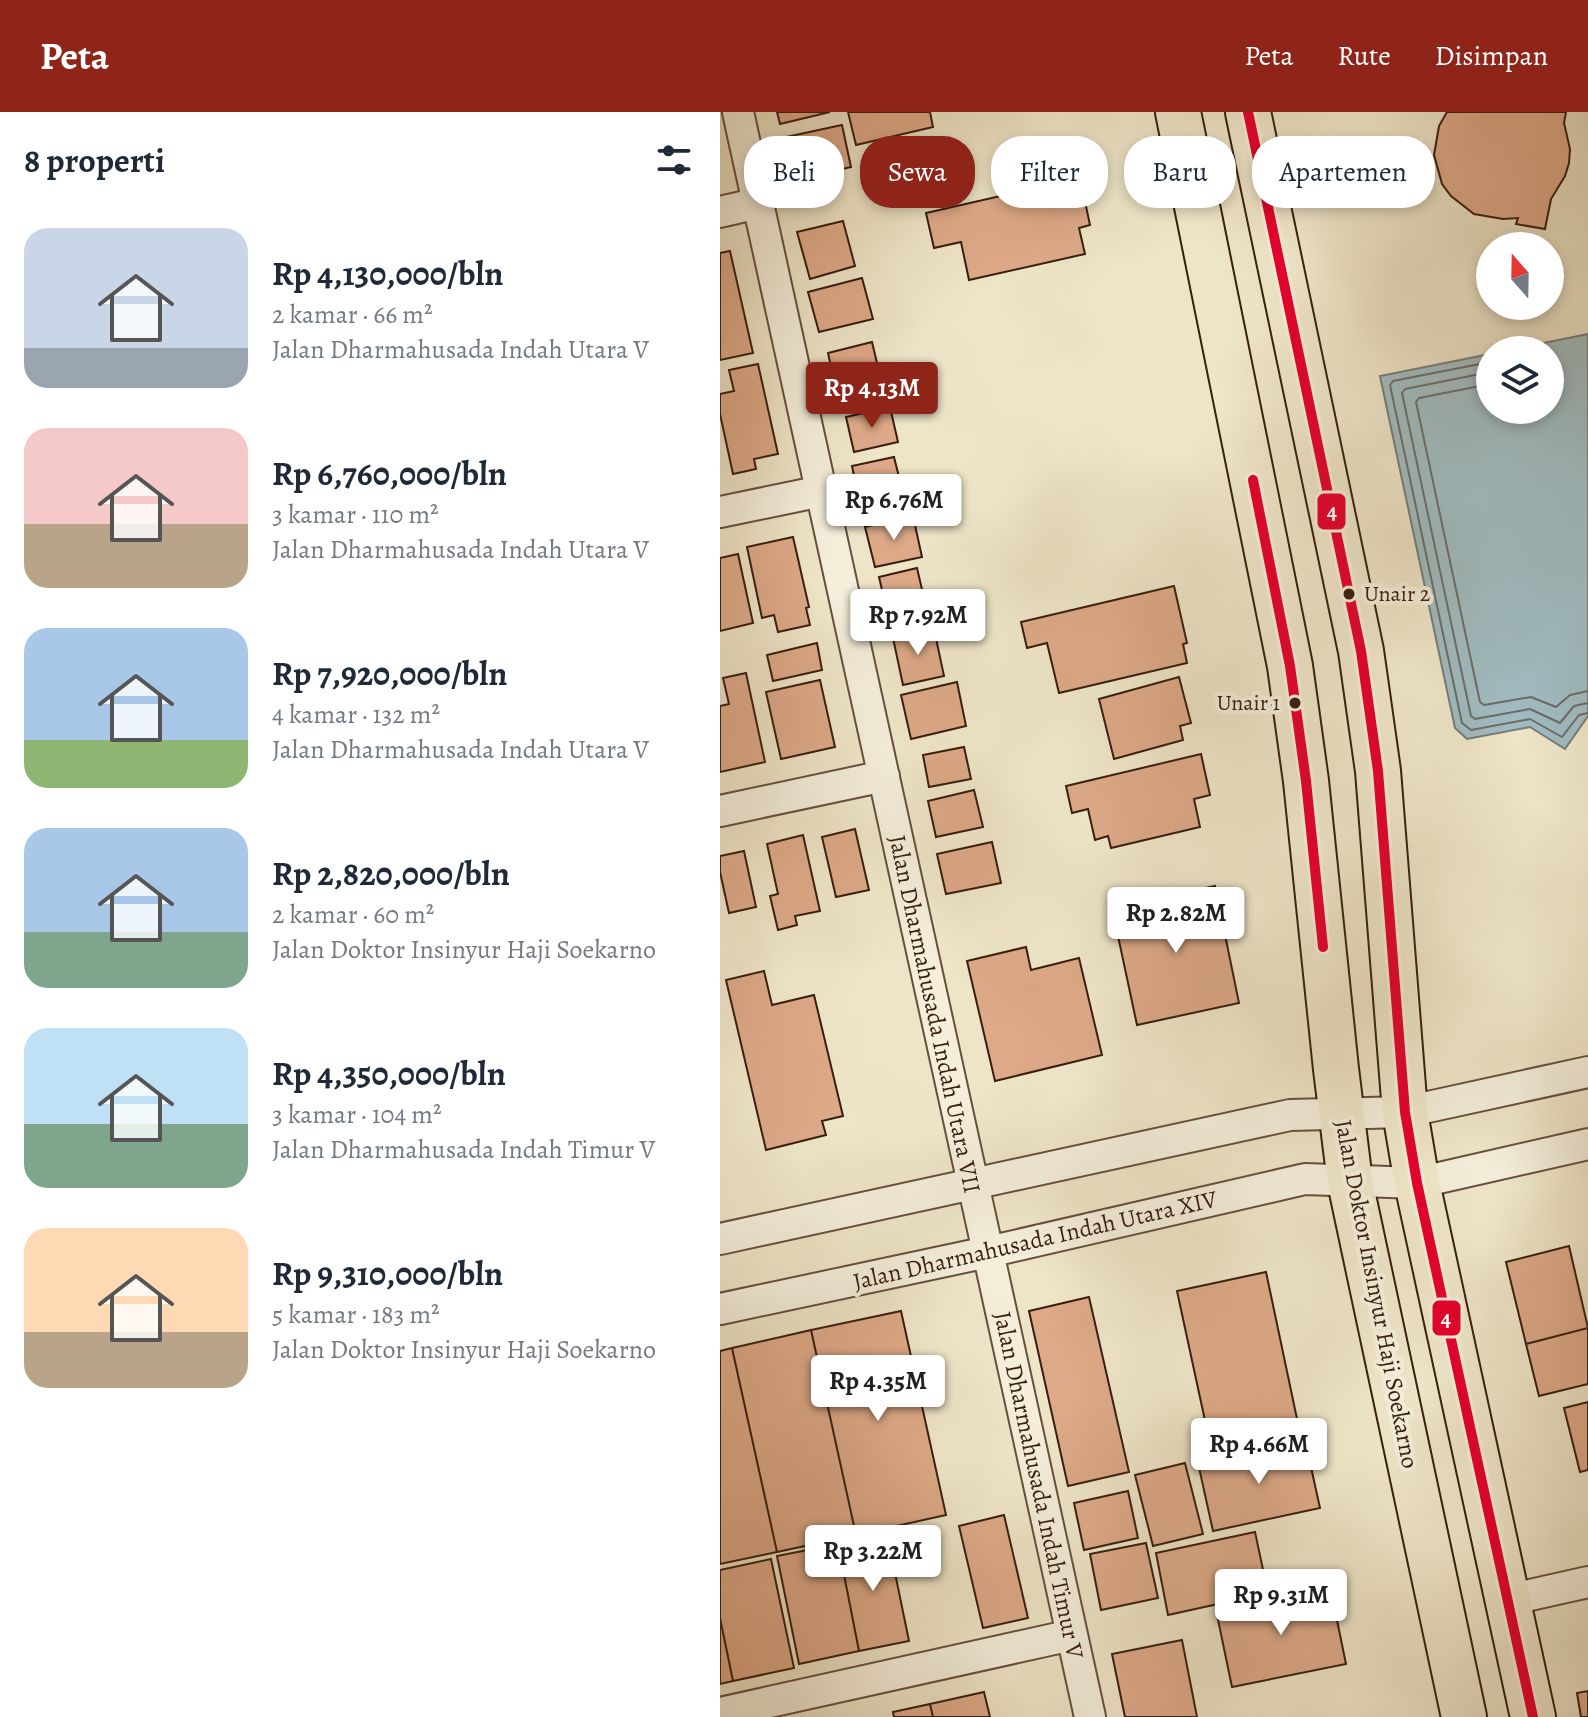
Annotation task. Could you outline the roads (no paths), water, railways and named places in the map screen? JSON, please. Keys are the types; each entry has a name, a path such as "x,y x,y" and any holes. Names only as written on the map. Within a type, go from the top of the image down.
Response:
{"main road":[{"name":"Jalan Doktor Insinyur Haji Soekarno","path":"1178,112 1290,666 1306,781 1350,1182 1464,1717"},
{"path":"1248,112 1361,651 1378,771 1405,1112 1417,1183 1533,1717"}],"street":[{"name":"Jalan Dharmahusada Indah Utara VII","path":"738,112 744,138"},
{"path":"720,212 744,206"},
{"name":"Jalan Dharmahusada Indah Utara VII","path":"760,208 988,1252"},
{"path":"720,512 822,491"},
{"path":"720,811 884,776"},
{"path":"720,1239 1290,1115 1405,1112 1588,1072"},
{"name":"Jalan Dharmahusada Indah Utara XIV","path":"720,1309 988,1252 1305,1179 1417,1183 1588,1144"},
{"name":"Jalan Dharmahusada Indah Timur V","path":"988,1252 1090,1717"},
{"path":"1508,1600 1588,1582"},
{"path":"720,1713 1072,1635"}],"water":[{"path":"1588,334 1588,716 1565,749 1530,727 1467,739 1455,728 1380,376 1476,357 1476,424 1564,424 1564,339"}],"place":[{"name":"Unair 2","path":"1349,594"},
{"name":"Unair 1","path":"1295,703"}]}
